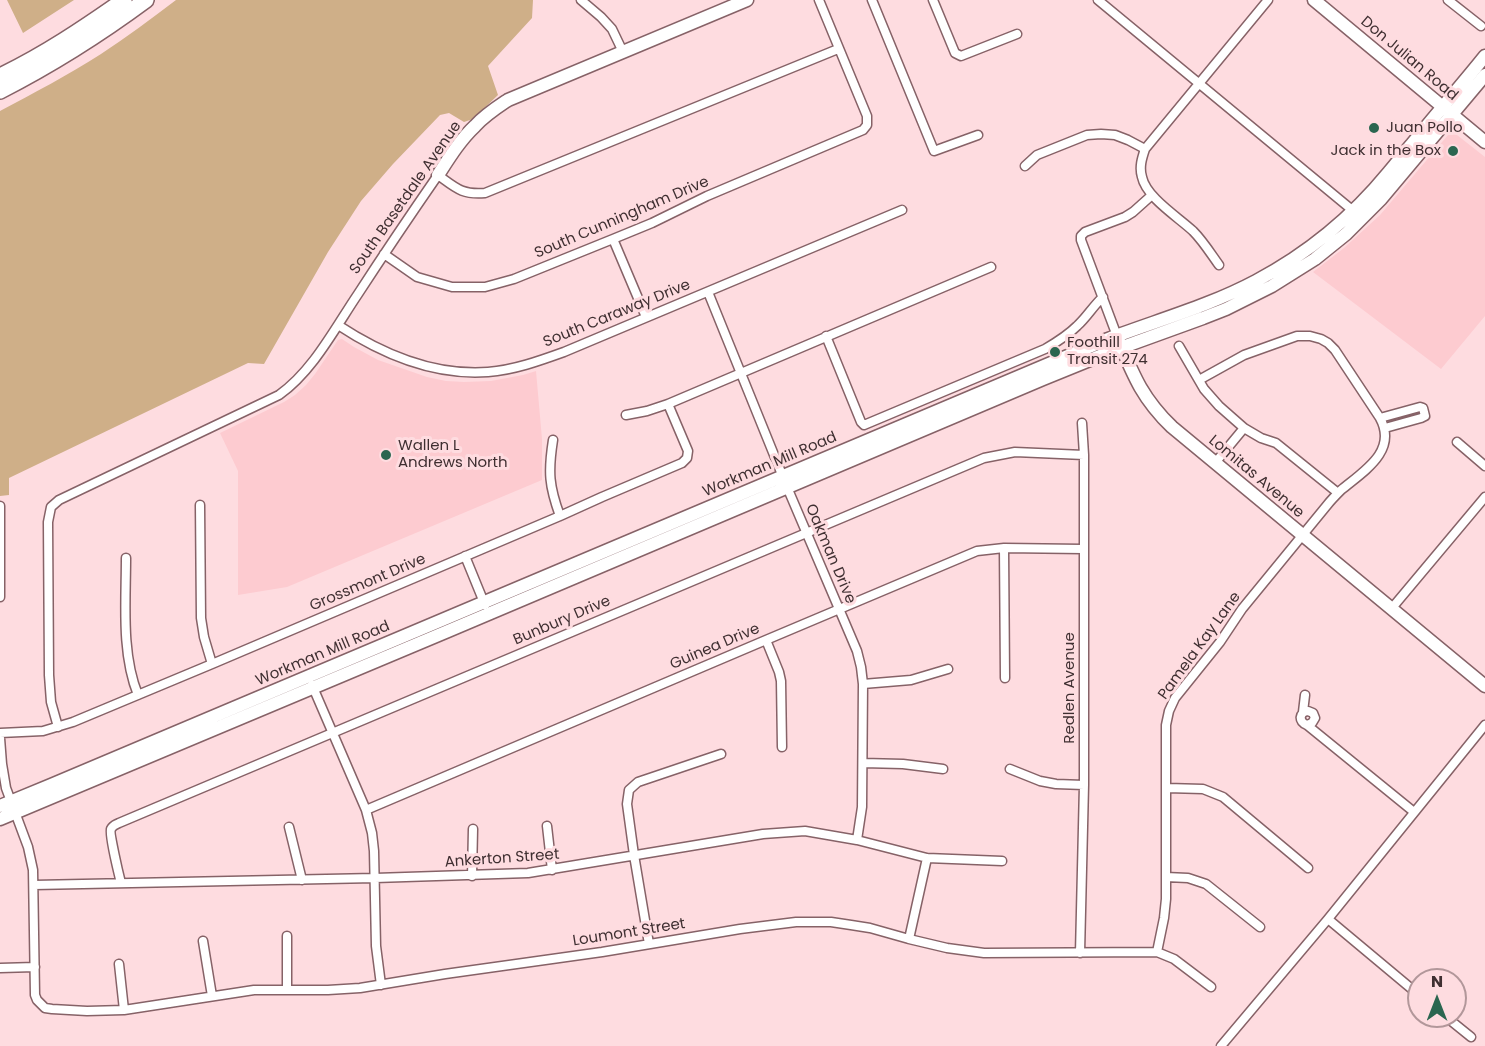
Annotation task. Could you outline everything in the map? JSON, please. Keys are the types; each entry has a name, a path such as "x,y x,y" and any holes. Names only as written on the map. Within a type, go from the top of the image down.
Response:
{"highway":[{"path":"0,66 88,15 109,0"},
{"path":"0,76 68,38 124,0"},
{"path":"0,84 35,66 135,0"},
{"path":"0,91 70,52 146,0"}],"main road":[{"name":"South Basetdale Avenue","path":"438,175 474,126 508,100 747,0"},
{"name":"Don Julian Road","path":"1317,1 1485,142"},
{"name":"Workman Mill Road","path":"0,819 9,806 311,682 1120,341 1203,318 1258,294 1330,247 1358,214 1400,178 1485,56"},
{"name":"Workman Mill Road","path":"1448,111 1485,75"},
{"name":"Lomitas Avenue","path":"1120,341 1140,389 1152,407 1172,427 1485,686"}],"street":[{"path":"581,0 612,29 623,52"},
{"path":"438,175 458,189 471,194 484,193 838,49 819,0"},
{"path":"872,0 934,151 978,135"},
{"path":"933,0 955,53 961,56 1017,34"},
{"path":"1098,0 1358,214"},
{"path":"1219,266 1195,233 1145,187 1141,169 1142,159 1145,149 1268,0"},
{"path":"1448,0 1481,26"},
{"name":"South Cunningham Drive","path":"384,254 417,277 452,287 485,287 514,279 614,239 707,196 863,130 867,125 867,116 838,49"},
{"path":"1025,166 1037,155 1087,135 1115,135 1145,149"},
{"name":"South Basetdale Avenue","path":"58,727 51,702 49,675 48,522 51,507 59,500 279,395 292,386 338,325 438,175"},
{"name":"Lomitas Avenue","path":"1120,341 1081,236 1085,232 1125,217 1152,195"},
{"name":"South Caraway Drive","path":"338,325 365,342 429,368 470,372 508,369 541,360 902,210"},
{"path":"614,239 646,317"},
{"path":"626,414 647,411 668,404 991,267"},
{"name":"Oakman Drive","path":"708,292 784,482 857,651 863,684 862,807 857,840"},
{"path":"826,336 864,425 1045,349 1078,326 1103,297"},
{"path":"1199,380 1244,355 1297,336 1310,336 1328,343 1335,350 1385,428 1421,418 1425,416 1425,412 1420,407 1380,418"},
{"path":"1179,346 1212,399 1245,428 1261,438 1276,443 1338,493"},
{"name":"Grossmont Drive","path":"0,733 29,732 58,727 213,664 682,463 687,458 688,451 668,404"},
{"name":"Redlen Avenue","path":"1080,953 1084,785 1084,454 1082,423"},
{"path":"1215,463 1245,428"},
{"name":"Pamela Kay Lane","path":"1157,952 1164,918 1166,725 1169,711 1175,698 1220,642 1242,609 1338,493 1362,475 1373,463 1384,445 1385,428"},
{"path":"553,440 550,479 560,516"},
{"path":"1456,442 1485,466"},
{"name":"Bunbury Drive","path":"121,883 110,835 113,826 984,458 1015,452 1084,454"},
{"path":"1392,608 1485,497"},
{"path":"200,505 201,618 204,637 213,664"},
{"path":"0,506 0,597"},
{"path":"1004,548 1005,678"},
{"name":"Guinea Drive","path":"366,810 977,551 1004,548 1083,549"},
{"path":"465,556 487,608"},
{"path":"126,558 127,652 129,670 138,695"},
{"path":"766,640 781,681 782,747"},
{"path":"863,684 911,680 948,669"},
{"path":"311,682 366,810 372,832 376,946 381,985"},
{"path":"1305,695 1303,712 1308,711 1315,716 1314,721 1307,725 1414,812"},
{"path":"1221,1046 1328,919 1485,725"},
{"path":"0,738 3,789 28,847 33,870 35,968 0,968"},
{"path":"649,944 627,804 629,790 638,782 721,754"},
{"path":"862,763 903,764 943,770"},
{"path":"1010,769 1040,781 1084,785"},
{"path":"1167,788 1203,789 1222,797 1308,868"},
{"path":"547,826 552,870"},
{"path":"289,827 302,880"},
{"path":"472,876 473,829"},
{"name":"Ankerton Street","path":"34,885 528,873 763,834 805,831 857,840 927,858 1002,861"},
{"path":"909,939 927,858"},
{"path":"1166,877 1188,878 1206,884 1260,927"},
{"path":"1328,919 1407,985"},
{"name":"Loumont Street","path":"35,968 35,995 45,1008 87,1011 124,1010 254,990 341,990 768,925 831,922 870,928 947,948 984,954 1157,952 1174,959 1211,987"},
{"path":"286,990 287,936"},
{"path":"203,941 212,996"},
{"path":"119,964 124,1010"},
{"path":"1459,1028 1471,1038"}],"shaded area":[{"path":"7,0 74,0 23,33"},
{"path":"176,0 533,0 532,18 488,66 498,95 473,119 464,122 449,113 440,115 393,164 361,201 328,252 264,364 248,363 9,478 9,495 0,496 0,111 64,77 101,54"},
{"path":"1448,135 1457,135 1485,157 1485,316 1441,369 1313,272 1344,248 1380,215"},
{"name":"Wallen L Andrews North","path":"342,339 378,360 446,381 491,381 536,371 542,439 542,480 287,587 238,595 238,471 220,433 295,395 315,374 338,340"}],"place":[{"name":"Juan Pollo","path":"1374,128"},
{"name":"Jack in the Box","path":"1453,151"},
{"name":"Foothill Transit 274","path":"1055,352"},
{"name":"Wallen L Andrews North","path":"386,455"}]}
